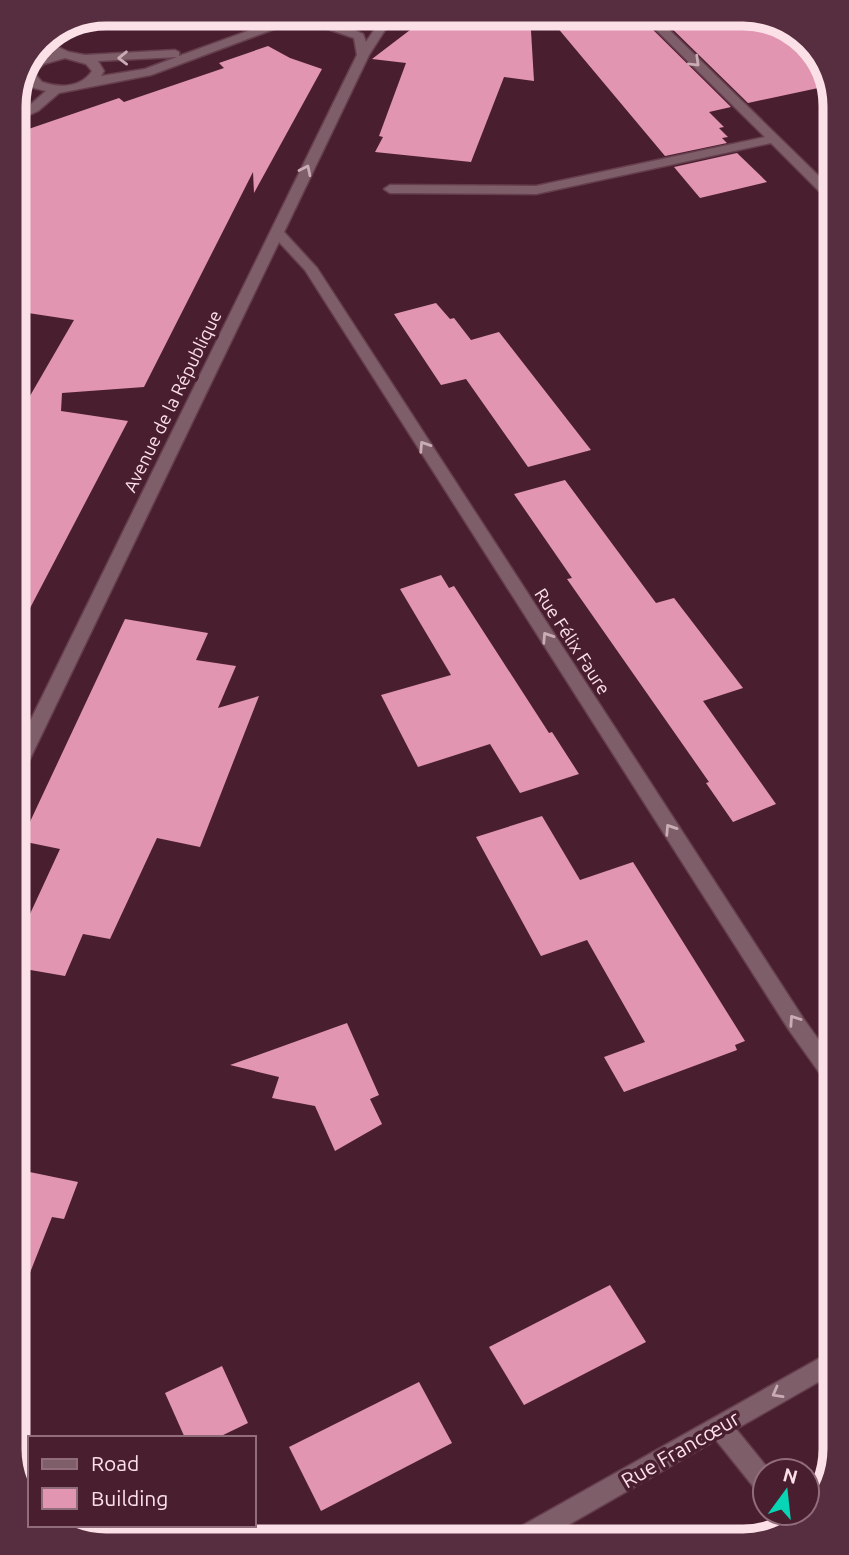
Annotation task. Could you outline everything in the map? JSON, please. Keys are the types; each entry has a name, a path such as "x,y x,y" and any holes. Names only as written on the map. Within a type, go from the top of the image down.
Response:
{"street":[{"path":"33,74 38,85 56,89 76,88 91,81 147,72 273,26"},
{"path":"262,30 279,26"},
{"path":"333,26 359,36 363,55"},
{"name":"Avenue de la République","path":"26,748 363,55 383,26"},
{"path":"658,26 823,187"},
{"path":"51,48 67,55 86,58 158,57 210,49"},
{"path":"39,63 67,55"},
{"path":"86,58 97,66 98,71 91,81"},
{"path":"26,112 56,89"},
{"path":"390,189 536,190 774,139"},
{"name":"Rue Félix Faure","path":"276,231 310,268 788,1012 823,1062"},
{"name":"Rue Francœur","path":"538,1529 823,1367"},
{"path":"719,1426 751,1466"}],"building":[{"path":"415,26 531,26 534,81 504,77 471,162 375,152 383,137 379,136 406,63 372,59"},
{"path":"556,26 649,26 731,107 709,112 724,127 719,128 728,137 722,138 727,143 665,156"},
{"path":"669,26 748,26 774,32 812,67 817,75 818,80 816,80 820,88 748,103"},
{"path":"268,46 290,58 322,69 254,193 253,172 144,387 62,393 61,411 128,421 26,616 26,403 74,320 26,313 26,130 119,98 124,102 224,68 219,63"},
{"path":"737,153 767,182 700,198 674,167"},
{"path":"436,303 450,319 454,318 471,340 499,332 591,450 528,467 466,379 441,385 394,314"},
{"path":"565,480 656,603 674,598 743,688 703,701 776,804 733,822 706,783 709,782 567,579 572,578 514,494"},
{"path":"441,575 449,588 454,586 549,733 552,732 579,774 520,793 490,744 418,767 381,695 451,675 400,589"},
{"path":"125,619 208,633 196,660 236,666 218,708 259,696 200,847 157,838 110,939 83,934 65,976 26,969 26,923 60,849 26,842 26,830"},
{"path":"542,816 580,880 633,862 745,1041 735,1045 737,1050 624,1092 604,1057 645,1042 587,940 541,956 476,837"},
{"path":"347,1023 379,1095 370,1099 382,1124 335,1151 315,1106 272,1098 279,1077 230,1065"},
{"path":"26,1171 78,1182 64,1219 52,1217 26,1283"},
{"path":"610,1285 646,1342 524,1405 489,1347"},
{"path":"222,1366 248,1423 221,1436 184,1436 165,1393"},
{"path":"419,1382 452,1443 321,1511 289,1447"}]}
